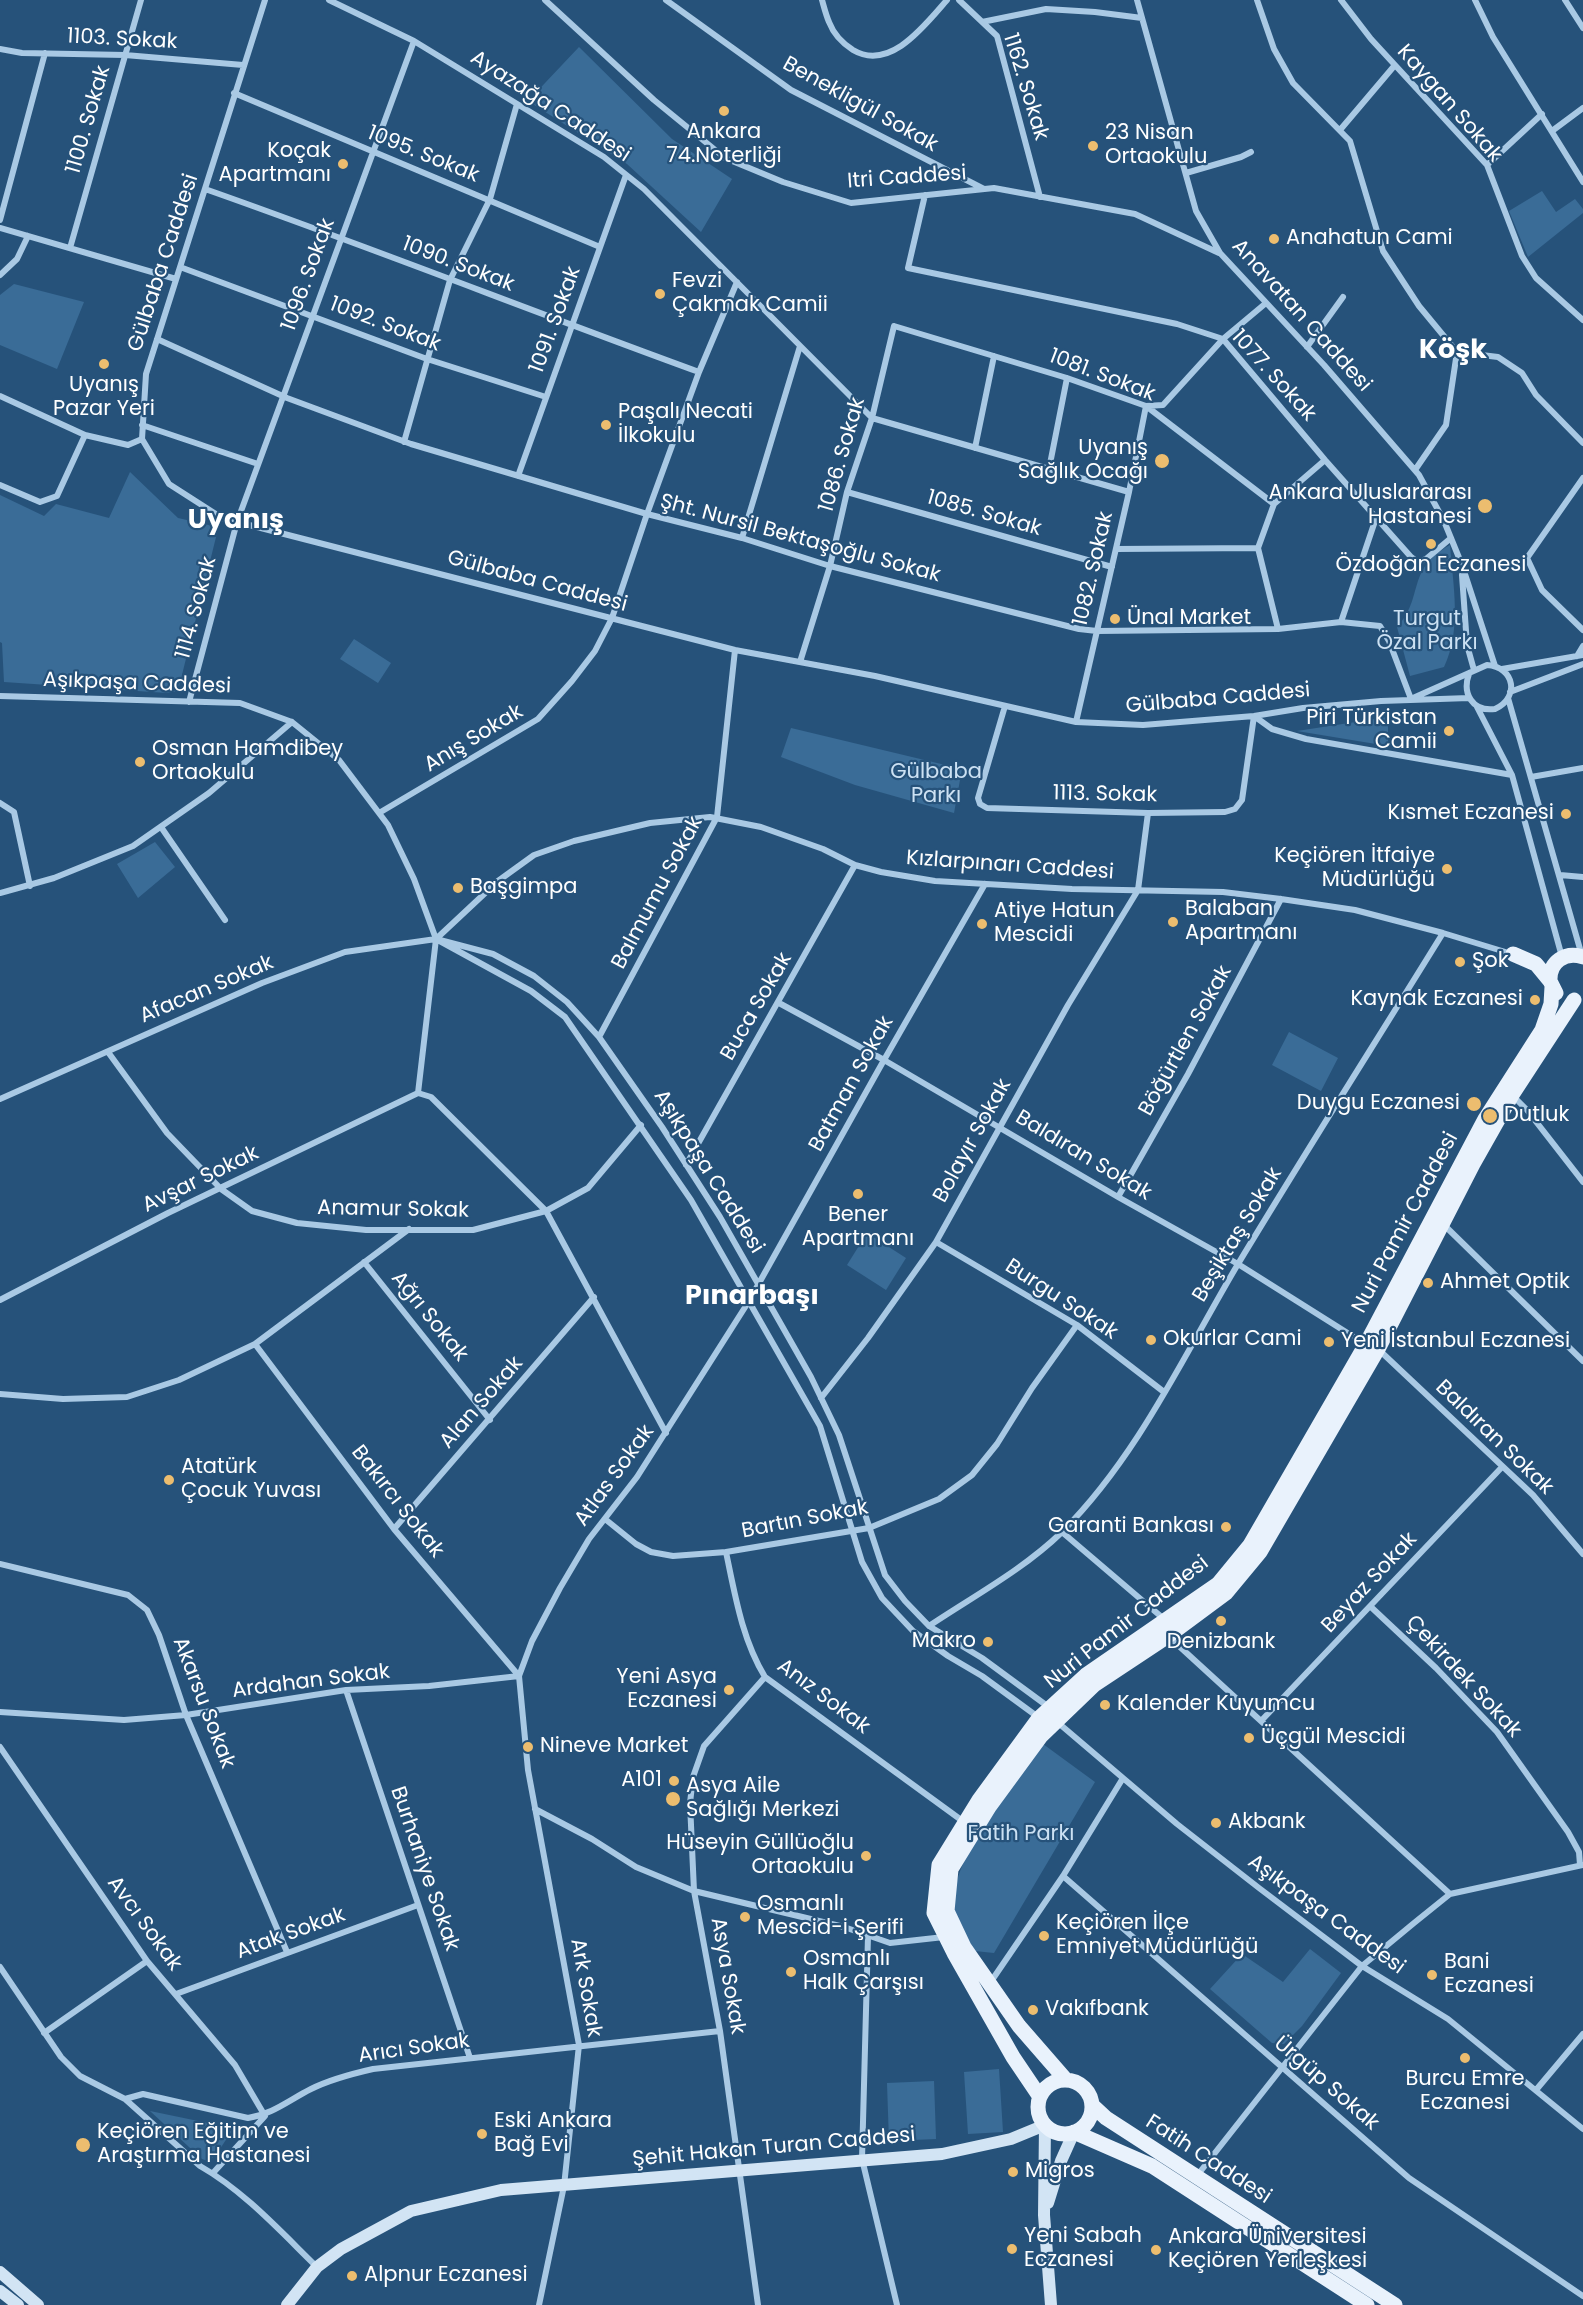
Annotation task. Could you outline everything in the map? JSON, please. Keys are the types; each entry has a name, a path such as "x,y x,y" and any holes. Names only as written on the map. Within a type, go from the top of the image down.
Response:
{"main road":[{"path":"1513,954 1561,958 1569,955 1583,957"},
{"path":"1513,954 1536,964 1560,996 1579,999"},
{"name":"Nuri Pamir Caddesi","path":"1372,1346 1485,1119 1542,1030 1551,1004 1549,974 1561,958"},
{"name":"Nuri Pamir Caddesi","path":"1040,2097 1013,2057 934,1913 939,1865 979,1800 1048,1716 1086,1675 1167,1629 1218,1584 1250,1545 1372,1346 1443,1224 1512,1095 1579,999"},
{"name":"Nuri Pamir Caddesi","path":"1048,1716 1041,1736 989,1807 951,1869 947,1911 964,1947 1019,2026 1066,2080"},
{"path":"1044,2215 1061,2161 1074,2132 1088,2122 1092,2113 1087,2091 1074,2081 1066,2080 1050,2084 1040,2097 1039,2112 1046,2126 1044,2215 1051,2305"},
{"name":"Fatih Caddesi","path":"1092,2105 1106,2118 1395,2305"},
{"path":"1046,2126 1059,2133 1074,2132"},
{"name":"Şehit Hakan Turan Caddesi","path":"287,2305 317,2267 341,2249 411,2211 501,2190 942,2154 1011,2139 1046,2126"},
{"name":"Fatih Caddesi","path":"1074,2132 1152,2166 1367,2305"},
{"path":"0,2272 38,2305"},
{"path":"0,2291 18,2305"}],"street":[{"name":"1100. Sokak","path":"70,249 141,0"},
{"name":"Gülbaba Caddesi","path":"265,0 146,374 142,440 169,484 222,518 735,650 875,676 1076,722 1143,725 1254,716 1303,708 1410,699"},
{"name":"Ayazağa Caddesi","path":"329,0 345,4 414,41 604,157 644,189 872,418 1129,492"},
{"name":"Itri Caddesi","path":"545,0 654,100 725,158 783,183 851,202 994,188 1135,214 1220,253"},
{"name":"Benekligül Sokak","path":"666,0 791,90 984,189"},
{"path":"822,0 829,24 842,43 863,56 880,56 920,32 947,0"},
{"name":"1162. Sokak","path":"958,0 997,36 1040,197"},
{"name":"Anavatan Caddesi","path":"1137,0 1196,211 1220,253 1307,347 1415,470 1444,521 1462,565"},
{"path":"1257,0 1274,49 1293,83 1350,141 1383,251 1419,306 1457,352 1498,357 1522,373 1536,395 1583,443"},
{"name":"Kaygan Sokak","path":"1341,0 1371,39 1487,165 1522,256 1536,278 1583,320"},
{"path":"1475,0 1493,37 1583,182"},
{"path":"1564,0 1583,28"},
{"path":"982,22 1046,9 1142,18"},
{"name":"1096. Sokak","path":"237,522 414,41"},
{"name":"1103. Sokak","path":"0,49 45,53 125,55 243,65"},
{"path":"0,220 45,53"},
{"path":"1340,130 1395,65"},
{"name":"1095. Sokak","path":"234,93 600,247"},
{"path":"404,442 450,280 489,199 517,104"},
{"path":"1552,131 1583,108"},
{"path":"1487,165 1542,114"},
{"path":"1186,173 1241,158 1251,152"},
{"name":"1091. Sokak","path":"518,476 626,175"},
{"name":"1090. Sokak","path":"205,189 341,237 699,372"},
{"name":"1077. Sokak","path":"925,195 908,268 1177,324 1223,339 1411,557 1418,562 1425,559 1451,538"},
{"path":"0,228 176,279"},
{"path":"0,275 17,260 28,237"},
{"name":"1092. Sokak","path":"180,267 427,360 546,398"},
{"name":"Anış Sokak","path":"379,813 538,719 595,651 612,618 699,372 736,282"},
{"path":"1307,347 1343,297"},
{"path":"1146,406 1164,405 1223,339 1266,303"},
{"name":"1081. Sokak","path":"894,326 1067,378 1146,406 1274,504"},
{"name":"1086. Sokak","path":"800,662 830,567 847,492 872,418 894,326"},
{"name":"Şht. Nursil Bektaşoğlu Sokak","path":"157,339 282,396 404,442 647,514 742,538 830,567 1067,626 1097,631 1278,629 1341,622 1380,626 1389,641 1410,699"},
{"path":"742,538 800,346"},
{"path":"1415,470 1446,425 1457,352"},
{"path":"975,448 994,356"},
{"path":"1048,469 1067,378"},
{"path":"0,396 84,435 128,446 142,440"},
{"name":"1082. Sokak","path":"1076,722 1129,492 1146,406"},
{"path":"142,425 258,464"},
{"path":"0,485 40,502 57,496 84,435"},
{"path":"1278,629 1258,548 1274,504 1325,460"},
{"path":"1583,478 1527,558 1542,590 1583,630"},
{"name":"1085. Sokak","path":"847,492 1112,567"},
{"path":"1341,622 1376,518"},
{"name":"1114. Sokak","path":"189,702 237,522"},
{"path":"1116,549 1258,548"},
{"path":"1462,565 1498,667 1510,679 1509,695 1583,957"},
{"path":"1462,565 1467,645 1472,672 1466,684 1469,698 1477,707 1512,775 1561,958"},
{"path":"1410,699 1487,665 1498,667 1580,656 1583,646"},
{"name":"Balmumu Sokak","path":"599,1037 717,817 735,650"},
{"path":"1477,707 1494,709 1500,707 1509,695 1583,664"},
{"name":"Aşıkpaşa Caddesi","path":"0,696 240,704 292,722 339,760 388,825 414,879 436,939 531,991 565,1017 691,1200 820,1426 862,1562 882,1598 913,1631 948,1656 1048,1716"},
{"path":"1410,699 1469,698"},
{"name":"1113. Sokak","path":"1005,706 978,798 980,804 987,808 1148,813 1225,812 1235,809 1242,800 1254,716"},
{"path":"1254,716 1272,729 1306,739 1512,775"},
{"path":"0,893 30,886 134,846 209,793 292,722"},
{"path":"1531,777 1583,768"},
{"path":"0,803 14,812 30,886"},
{"path":"1138,890 1148,813"},
{"name":"Kızlarpınarı Caddesi","path":"436,939 498,881 534,855 574,841 650,823 717,817 760,826 824,849 855,865 880,872 935,881 1072,889 1222,892 1281,899 1355,910 1513,954"},
{"path":"161,827 225,920"},
{"name":"Buca Sokak","path":"686,1166 855,865"},
{"path":"1560,875 1583,877"},
{"name":"Batman Sokak","path":"749,1301 986,884"},
{"name":"Bolayır Sokak","path":"822,1398 936,1242 1068,1005 1138,890"},
{"name":"Böğürtlen Sokak","path":"1118,1197 1188,1074 1281,899"},
{"name":"Beşiktaş Sokak","path":"930,1626 1029,1559 1062,1532 1117,1469 1238,1264 1443,933"},
{"path":"436,939 418,1093 431,1097 546,1211 666,1433"},
{"name":"Aşıkpaşa Caddesi","path":"436,939 493,954 534,976 567,1002 599,1037 662,1127 720,1217 822,1398 839,1435 885,1575 905,1601 930,1626 982,1658 1177,1824 1362,1966 1448,2019 1583,2129"},
{"name":"Afacan Sokak","path":"3,1098 262,983 345,952 436,939"},
{"name":"Baldıran Sokak","path":"779,1003 1000,1126 1118,1197 1238,1264 1372,1346 1533,1495 1583,1554"},
{"name":"Anamur Sokak","path":"108,1052 167,1133 221,1189 252,1210 297,1223 366,1230 473,1230 546,1211 588,1188 641,1125"},
{"path":"0,1089 3,1098"},
{"name":"Avşar Sokak","path":"0,1300 168,1213 418,1093"},
{"path":"1512,1095 1527,1110 1582,1179"},
{"path":"1443,1224 1583,1360"},
{"path":"0,1394 63,1399 127,1397 179,1380 255,1344 409,1229"},
{"name":"Burgu Sokak","path":"936,1242 1077,1325 1164,1392"},
{"name":"Ağrı Sokak","path":"364,1262 490,1420"},
{"name":"Alan Sokak","path":"394,1529 594,1297"},
{"name":"Atlas Sokak","path":"519,1676 532,1641 589,1539 637,1477 749,1301"},
{"name":"Bartın Sokak","path":"605,1519 636,1544 651,1552 673,1556 726,1552 869,1528 939,1499 972,1475 997,1444 1032,1388 1077,1325"},
{"name":"Bakırcı Sokak","path":"255,1344 394,1529 519,1676"},
{"name":"Beyaz Sokak","path":"1262,1721 1502,1467"},
{"path":"1062,1532 1450,1894"},
{"name":"Anız Sokak","path":"726,1552 742,1626 753,1657 765,1677 965,1823"},
{"name":"Akarsu Sokak","path":"0,1564 128,1595 147,1610 159,1635 186,1715 287,1952"},
{"name":"Çekirdek Sokak","path":"1371,1606 1436,1668 1497,1732 1568,1832 1579,1852 1582,1865"},
{"name":"Ardahan Sokak","path":"0,1712 124,1720 186,1715 346,1690 429,1686 519,1676"},
{"name":"Ark Sokak","path":"519,1676 528,1770 579,2046 564,2186 539,2305"},
{"name":"Asya Sokak","path":"758,2305 720,2031 694,1891 690,1803 693,1777 704,1746 765,1677"},
{"name":"Burhaniye Sokak","path":"346,1690 470,2058"},
{"name":"Avcı Sokak","path":"0,1747 147,1961 235,2065 265,2116"},
{"path":"989,1983 1063,1876 1123,1778"},
{"path":"535,1809 592,1839 636,1867 694,1891 844,1927 890,1943 946,1937"},
{"path":"1196,2177 1362,1966 1450,1894 1582,1865"},
{"name":"Ürgüp Sokak","path":"1063,1876 1409,2178 1583,2296"},
{"name":"Atak Sokak","path":"176,1994 418,1905"},
{"path":"868,1936 862,2159 897,2305"},
{"path":"44,2033 147,1961"},
{"path":"0,1967 44,2033 80,2076 125,2099 200,2166 213,2173 267,2218 317,2267"},
{"name":"Arıcı Sokak","path":"265,2116 311,2089 339,2077 373,2069 720,2031"},
{"path":"1536,2090 1583,2034"},
{"path":"125,2099 143,2094 248,2118 265,2116"},
{"path":"213,2173 265,2116"}],"green space":[{"path":"579,47 672,139 732,179 701,232 627,164 528,101"},
{"path":"1542,191 1556,212 1575,199 1583,209 1583,213 1528,257 1509,211"},
{"path":"14,284 84,302 57,369 0,345 0,295"},
{"path":"130,472 178,518 213,526 217,533 178,691 167,693 4,682 2,643 0,642 0,495 44,516 56,504 109,518"},
{"name":"Turgut Özal Parkı","path":"1450,545 1455,623 1450,653 1444,667 1410,676 1397,627 1411,605 1421,574 1427,564 1436,554"},
{"path":"354,639 391,663 378,683 340,659"},
{"path":"1388,717 1388,746 1297,731"},
{"name":"Gülbaba Parkı","path":"791,728 962,769 954,813 855,785 781,757"},
{"path":"155,842 175,867 138,898 117,864"},
{"path":"1289,1032 1338,1058 1321,1091 1272,1065"},
{"path":"867,1233 906,1258 886,1290 847,1265"},
{"name":"Fatih Parkı","path":"1043,1744 1095,1782 994,1953 975,1951 955,1917 955,1891 961,1870 985,1823"},
{"path":"1310,1949 1341,1973 1302,2026 1284,2044 1272,2043 1210,1989 1242,1954 1283,1982"},
{"path":"999,2069 1003,2132 968,2134 964,2072"},
{"path":"934,2081 936,2139 889,2141 887,2083"},
{"path":"150,2111 227,2127 231,2132 216,2155 208,2161 202,2159"}],"place":[{"name":"Ankara 74.Noterliği","path":"724,111"},
{"name":"23 Nisan Ortaokulu","path":"1093,146"},
{"name":"Koçak Apartmanı","path":"343,164"},
{"name":"Anahatun Cami","path":"1274,239"},
{"name":"Fevzi Çakmak Camii","path":"660,294"},
{"name":"Uyanış Pazar Yeri","path":"104,364"},
{"name":"Paşalı Necati İlkokulu","path":"606,425"},
{"name":"Uyanış Sağlık Ocağı","path":"1162,461"},
{"name":"Ankara Uluslararası Hastanesi","path":"1485,506"},
{"name":"Özdoğan Eczanesi","path":"1431,544"},
{"name":"Ünal Market","path":"1115,619"},
{"name":"Piri Türkistan Camii","path":"1449,731"},
{"name":"Osman Hamdibey Ortaokulu","path":"140,762"},
{"name":"Kısmet Eczanesi","path":"1566,814"},
{"name":"Keçiören İtfaiye Müdürlüğü","path":"1447,869"},
{"name":"Başgimpa","path":"458,888"},
{"name":"Balaban Apartmanı","path":"1173,922"},
{"name":"Atiye Hatun Mescidi","path":"982,924"},
{"name":"Şok","path":"1460,962"},
{"name":"Kaynak Eczanesi","path":"1535,1000"},
{"name":"Duygu Eczanesi","path":"1474,1104"},
{"name":"Dutluk","path":"1490,1116"},
{"name":"Bener Apartmanı","path":"858,1194"},
{"name":"Ahmet Optik","path":"1428,1283"},
{"name":"Okurlar Cami","path":"1151,1340"},
{"name":"Yeni İstanbul Eczanesi","path":"1329,1342"},
{"name":"Atatürk Çocuk Yuvası","path":"169,1480"},
{"name":"Garanti Bankası","path":"1226,1527"},
{"name":"Denizbank","path":"1221,1621"},
{"name":"Makro","path":"988,1642"},
{"name":"Yeni Asya Eczanesi","path":"729,1690"},
{"name":"Kalender Kuyumcu","path":"1105,1705"},
{"name":"Üçgül Mescidi","path":"1249,1738"},
{"name":"Nineve Market","path":"528,1747"},
{"name":"A101","path":"674,1781"},
{"name":"Asya Aile Sağlığı Merkezi","path":"673,1799"},
{"name":"Akbank","path":"1216,1823"},
{"name":"Hüseyin Güllüoğlu Ortaokulu","path":"866,1856"},
{"name":"Osmanlı Mescid-i Şerifi","path":"745,1917"},
{"name":"Keçiören İlçe Emniyet Müdürlüğü","path":"1044,1936"},
{"name":"Osmanlı Halk Çarşısı","path":"791,1972"},
{"name":"Bani Eczanesi","path":"1432,1975"},
{"name":"Vakıfbank","path":"1033,2010"},
{"name":"Burcu Emre Eczanesi","path":"1465,2058"},
{"name":"Eski Ankara Bağ Evi","path":"482,2134"},
{"name":"Keçiören Eğitim ve Araştırma Hastanesi","path":"83,2145"},
{"name":"Migros","path":"1013,2172"},
{"name":"Yeni Sabah Eczanesi","path":"1012,2249"},
{"name":"Ankara Üniversitesi Keçiören Yerleşkesi","path":"1156,2250"},
{"name":"Alpnur Eczanesi","path":"352,2276"}],"district":[{"name":"Köşk","path":"1453,351"},
{"name":"Uyanış","path":"236,521"},
{"name":"Pınarbaşı","path":"752,1297"}]}
